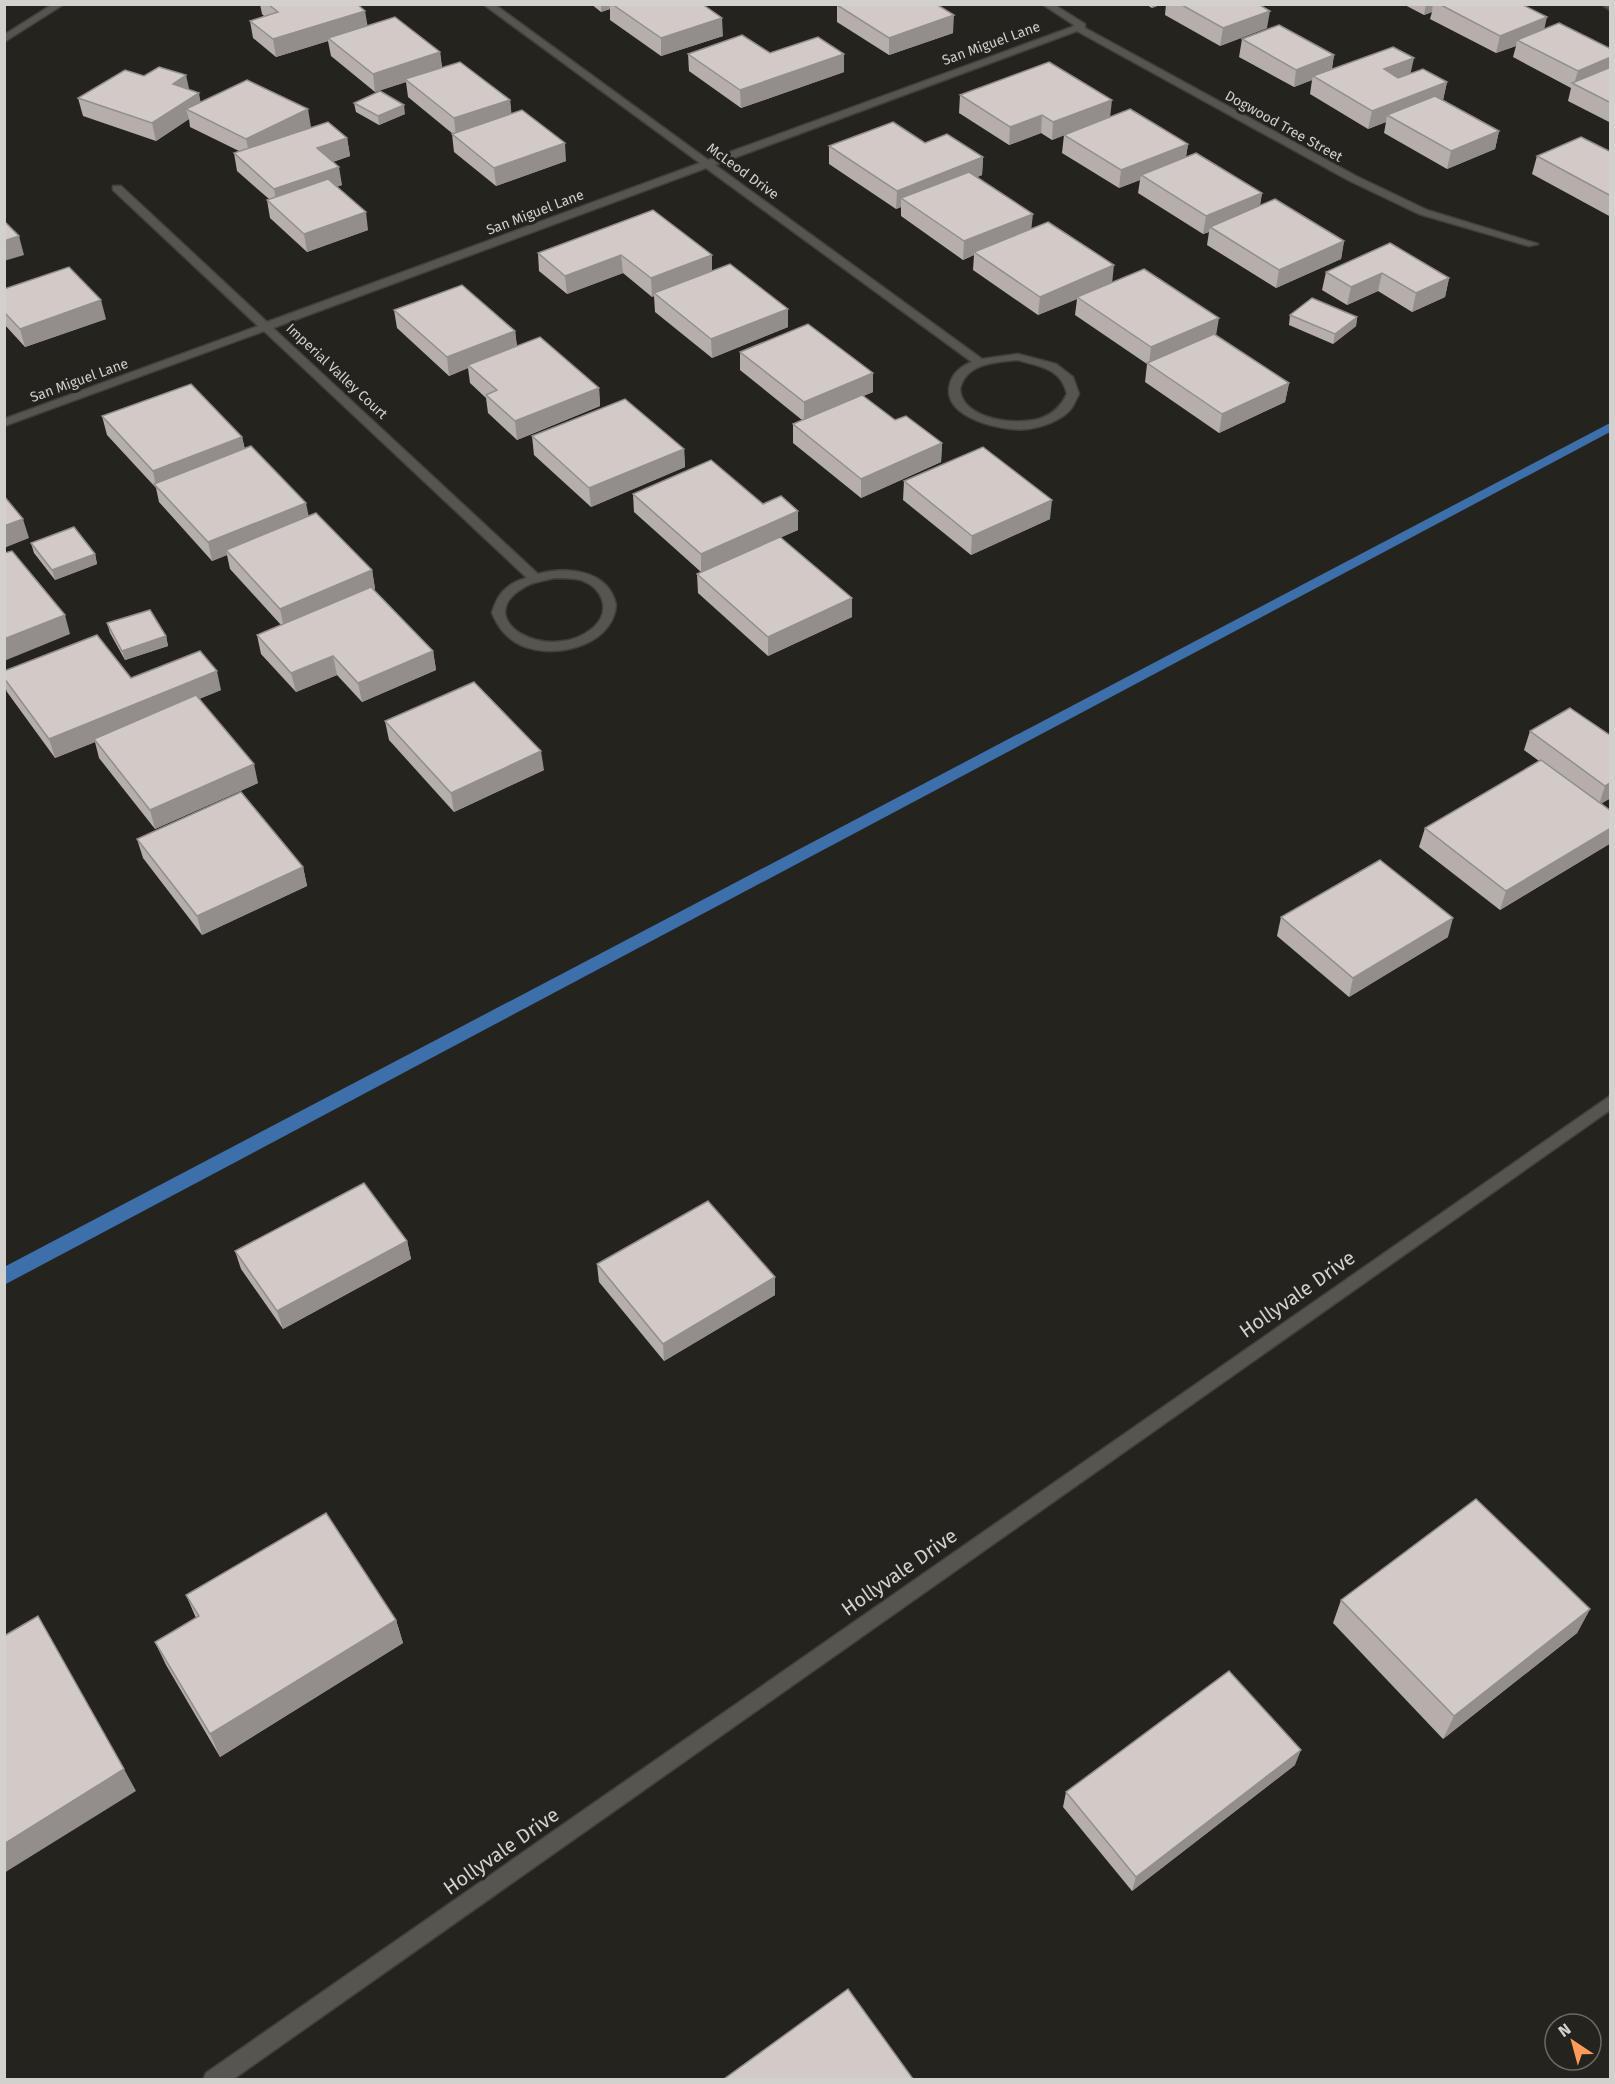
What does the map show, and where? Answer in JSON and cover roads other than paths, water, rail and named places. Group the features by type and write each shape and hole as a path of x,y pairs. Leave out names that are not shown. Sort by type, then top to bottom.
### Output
{"street":[{"path":"4,39 60,4"},
{"name":"McLeod Drive","path":"487,4 980,362"},
{"name":"Dogwood Tree Street","path":"1046,4 1082,26 1076,27"},
{"path":"1605,4 1611,7"},
{"name":"San Miguel Lane","path":"4,423 1076,27"},
{"name":"Dogwood Tree Street","path":"1076,27 1352,178 1423,212 1533,244"},
{"name":"Imperial Valley Court","path":"117,188 269,327 534,577"},
{"path":"1018,357 1054,366 1066,375 1073,386 1074,397 1063,413 1040,424 1021,426 982,420 967,411 957,401 954,390 957,379 966,369 980,362 1018,357"},
{"path":"571,574 594,582 609,595 612,607 609,618 601,629 588,638 570,644 550,646 531,644 515,638 504,629 498,617 499,605 505,593 534,577 571,574"},
{"name":"Hollyvale Drive","path":"213,2079 1611,1102"}],"waterway":[{"path":"4,1277 1610,427"}]}
